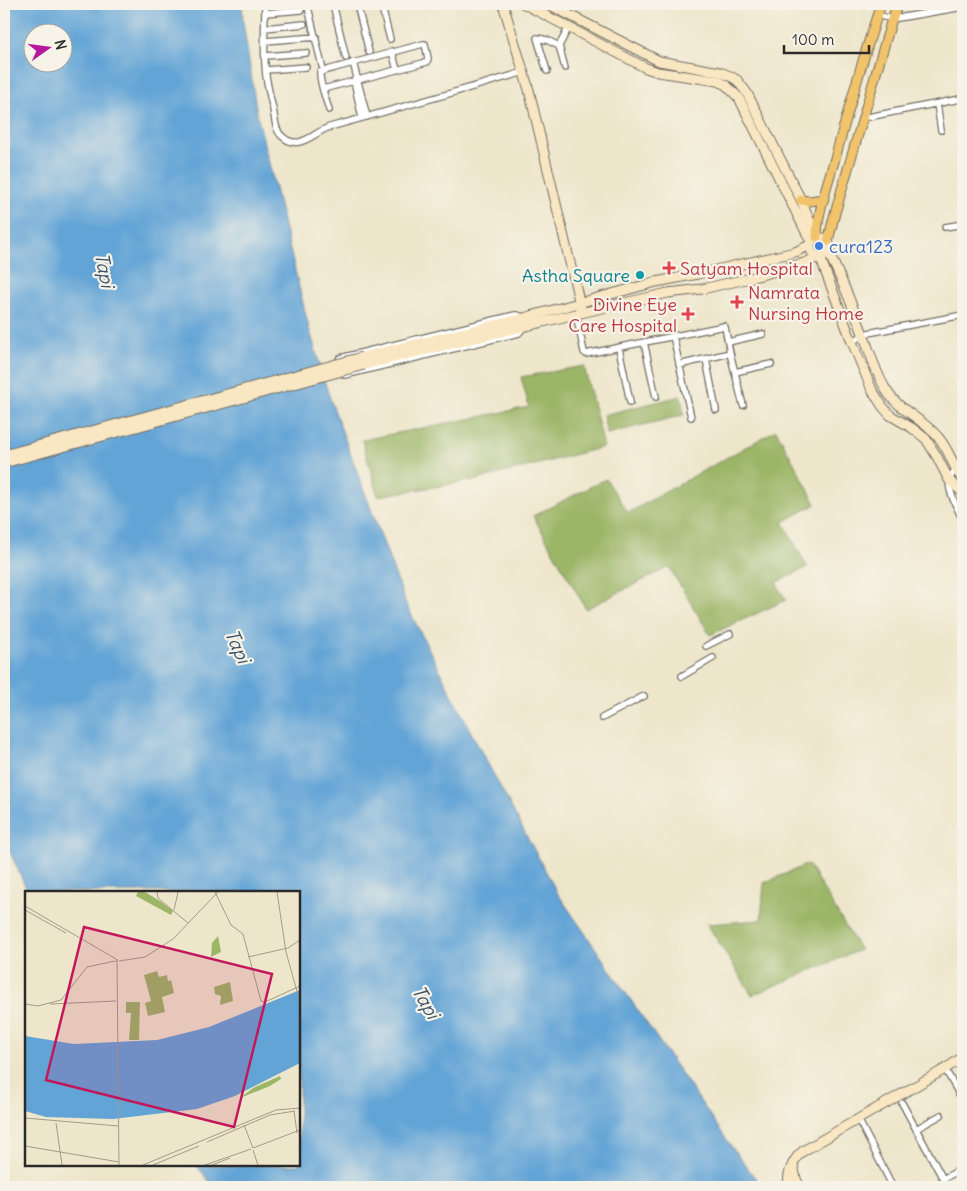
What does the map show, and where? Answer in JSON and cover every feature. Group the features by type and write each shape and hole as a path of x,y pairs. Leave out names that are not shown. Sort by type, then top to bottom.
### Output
{"main road":[{"path":"503,4 524,72 548,164 580,303 579,313"},
{"path":"524,4 653,70 713,80 726,85 739,98 780,170 801,200 812,226 814,240"},
{"path":"822,255 814,255 811,251 864,54 881,4"},
{"path":"4,455 363,361 524,322 579,313 746,279 804,263 822,255 830,247 828,241 835,213 898,4"},
{"path":"554,5 659,61 720,72 737,80 747,92 780,170 814,240"},
{"path":"801,200 824,199"},
{"path":"524,322 580,303 656,282 795,252 814,240 823,237 828,241"},
{"path":"822,255 839,276 885,389 898,404 939,437 963,480"},
{"path":"822,255 852,342 872,390 890,415 926,438 949,480 963,493"},
{"path":"4,463 363,361"},
{"path":"789,1187 788,1179 797,1155 946,1069 963,1057"},
{"path":"793,1164 800,1187"},
{"path":"4,1182 8,1187"}],"street":[{"path":"265,4 266,70 277,130 284,139 292,142 306,140 326,128 524,72"},
{"path":"309,4 308,7 322,66"},
{"path":"334,4 346,58"},
{"path":"357,4 369,52"},
{"path":"382,4 390,39"},
{"path":"877,15 892,19 963,6"},
{"path":"265,13 301,10"},
{"path":"265,28 304,24"},
{"path":"565,68 559,46 569,27"},
{"path":"265,41 316,38"},
{"path":"547,71 537,38 547,40 559,46"},
{"path":"323,89 427,62 425,44 320,72 319,75 323,89 329,110"},
{"path":"392,52 397,70"},
{"path":"265,56 306,53"},
{"path":"353,62 364,117"},
{"path":"266,70 306,67"},
{"path":"863,118 960,99 963,104"},
{"path":"937,104 941,130"},
{"path":"945,227 963,224"},
{"path":"579,313 585,354 721,326 725,327 743,405"},
{"path":"515,314 524,322 519,333 345,375 343,374 339,359 515,314"},
{"path":"852,342 863,335 963,314"},
{"path":"728,342 763,334"},
{"path":"673,336 691,417"},
{"path":"644,342 656,397"},
{"path":"619,348 630,402"},
{"path":"680,365 730,353"},
{"path":"706,359 716,410"},
{"path":"735,372 771,364"},
{"path":"956,468 949,480 951,492 963,521"},
{"path":"706,646 730,634"},
{"path":"682,676 713,658"},
{"path":"602,718 644,696"},
{"path":"946,1069 963,1101"},
{"path":"902,1103 943,1179 963,1168"},
{"path":"916,1129 942,1115"},
{"path":"858,1119 893,1187"}],"green space":[{"path":"584,366 604,447 476,480 378,496 362,440 529,407 521,377"},
{"path":"681,396 684,415 607,434 603,415"},
{"path":"776,430 816,504 783,522 807,567 776,583 786,600 710,635 669,567 586,609 533,516 606,479 628,513"},
{"path":"808,864 860,950 752,995 707,924 761,920 764,883"}],"water":[{"name":"Tapi","path":"4,4 242,4 257,114 309,328 328,393 406,604 475,740 558,894 731,1146 762,1187 214,1187 197,1166 300,1166 300,891 28,891 4,839"}],"place":[{"name":"cura123","path":"819,246"},
{"name":"Satyam Hospital","path":"669,268"},
{"name":"Astha Square","path":"640,275"},
{"name":"Namrata Nursing Home","path":"737,302"},
{"name":"Divine Eye Care Hospital","path":"688,314"}]}
